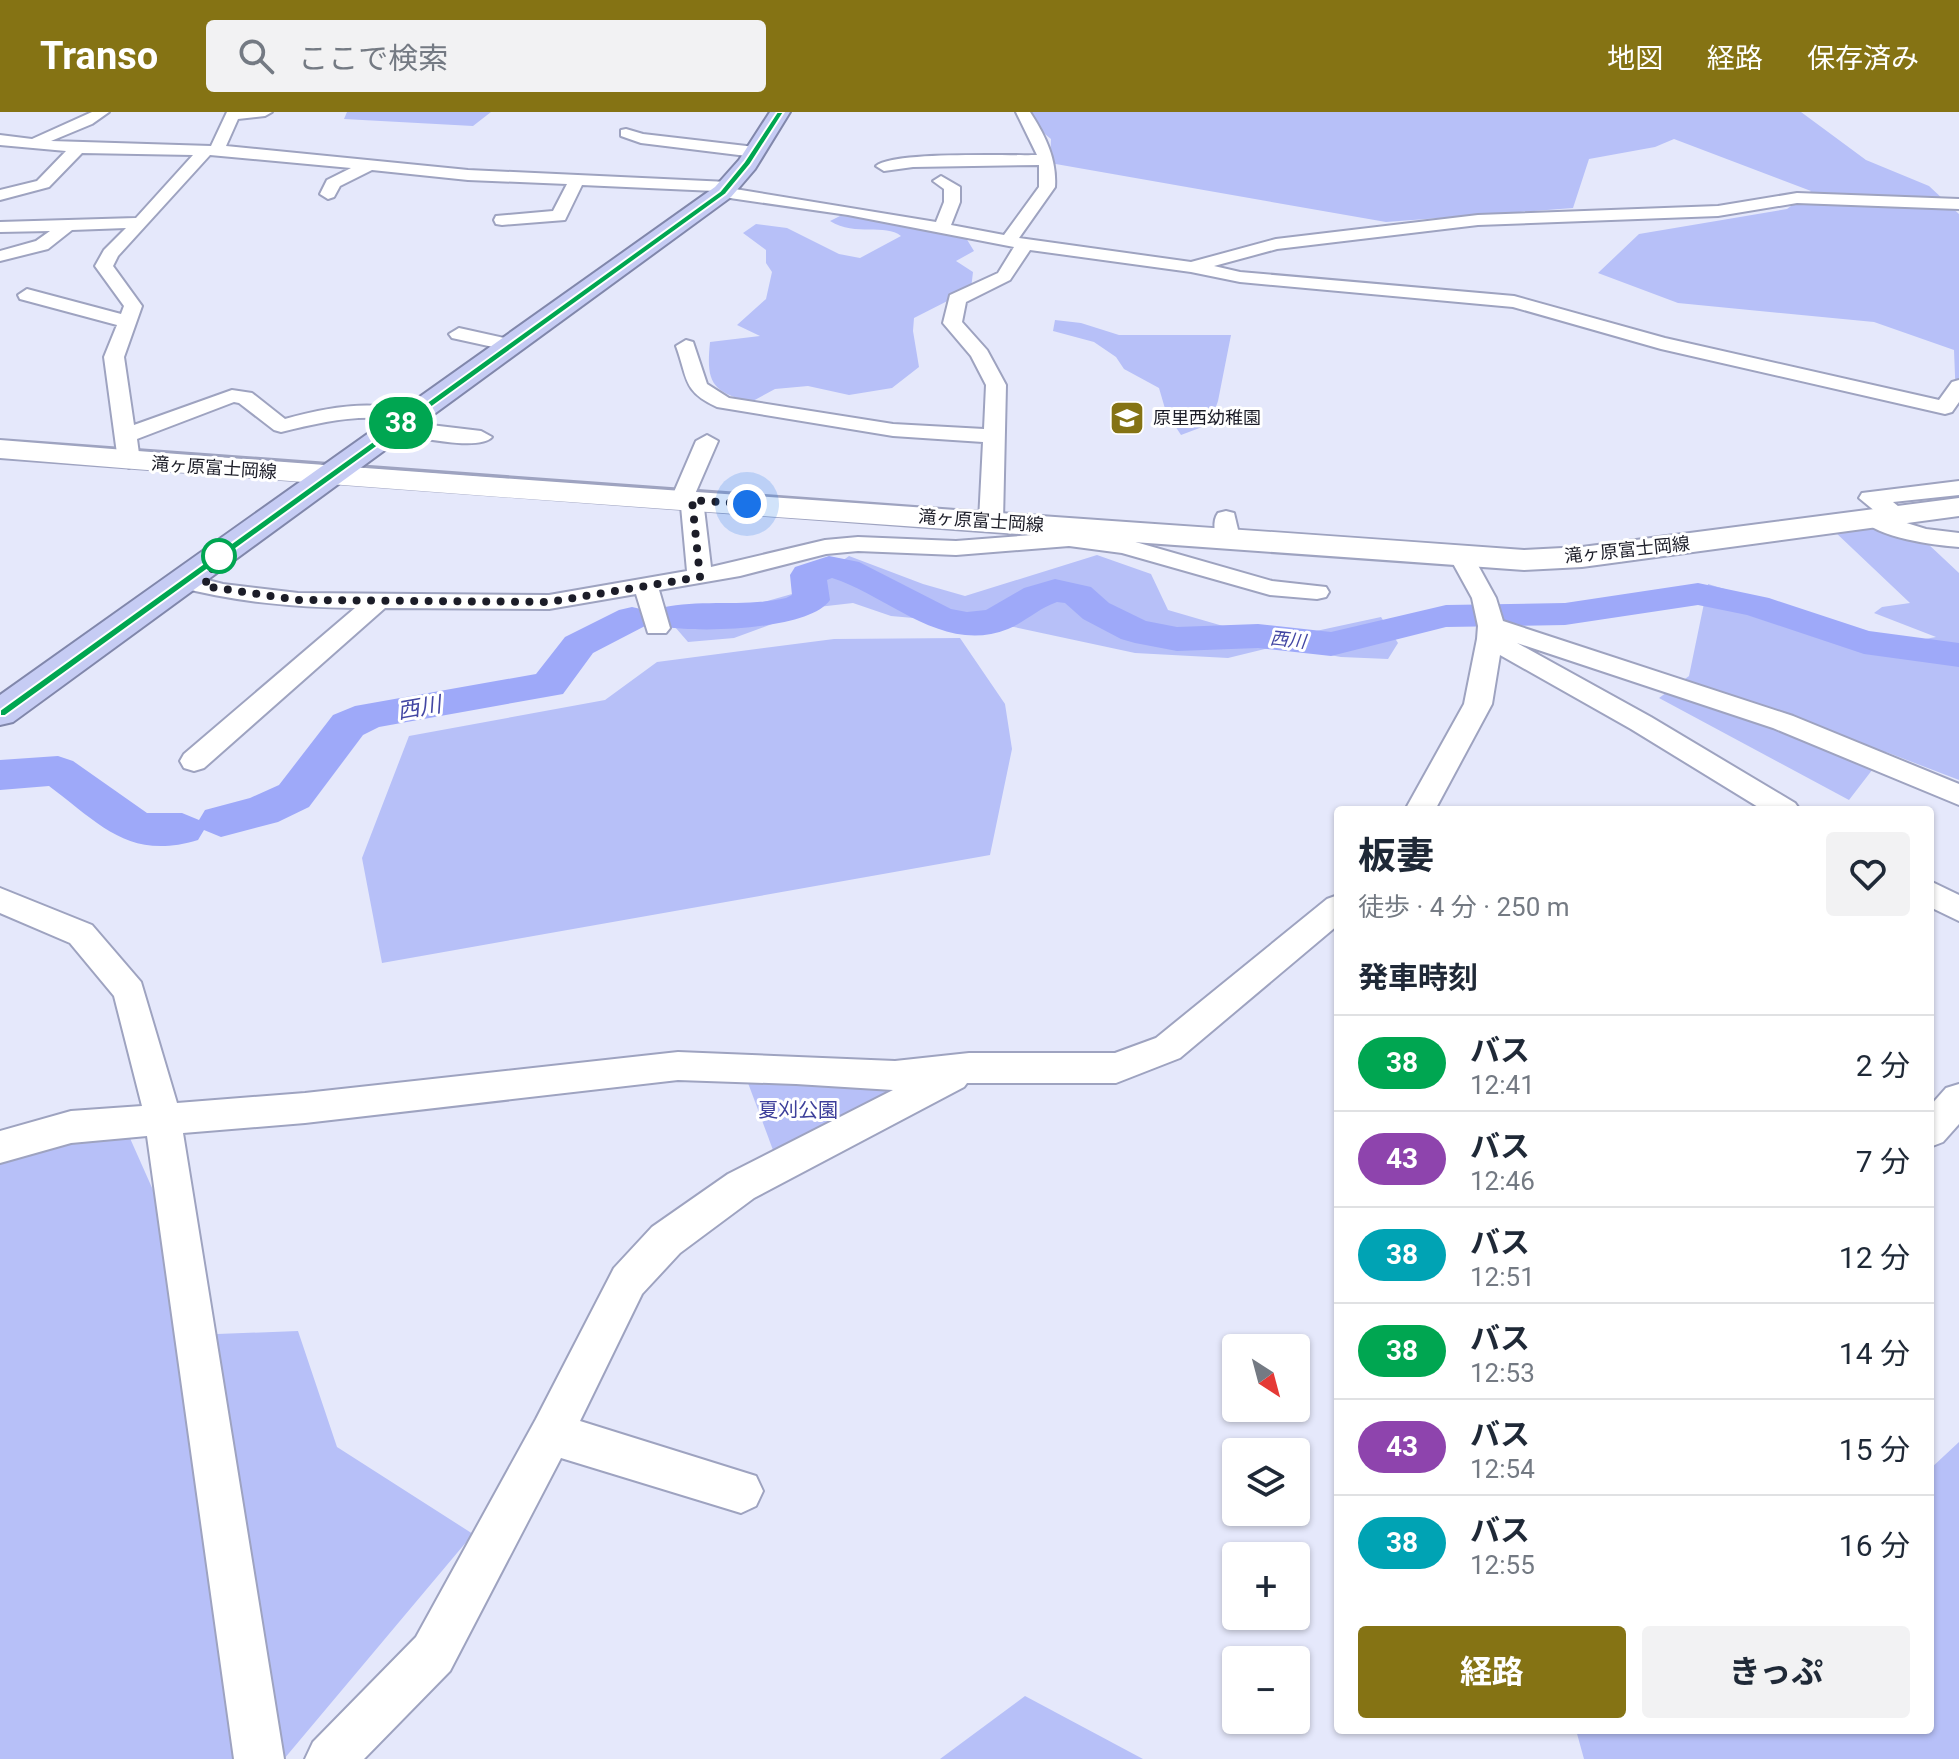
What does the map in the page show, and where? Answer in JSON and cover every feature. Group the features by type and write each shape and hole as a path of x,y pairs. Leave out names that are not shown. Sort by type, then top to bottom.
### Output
{"highway":[{"path":"0,713 726,190 780,112"}],"main road":[{"name":"滝ヶ原富士岡線","path":"0,449 128,449 328,476 991,521 1070,533 1227,528 1462,558 1524,560 1582,557 1959,507"}],"street":[{"path":"35,143 52,132 94,119 102,112"},
{"path":"265,112 232,115 212,150 110,254 104,266 133,306 114,357 128,449 232,396 245,397 281,426 354,408 380,408 440,435 481,437"},
{"path":"991,521 996,385 980,354 952,323 957,299 1005,278 1013,271 1016,242 1047,187 1049,177 1039,136 1023,112"},
{"path":"626,133 641,138 755,152"},
{"path":"0,140 78,148 212,150 468,175 726,190 1016,242 1240,277 1514,302 1661,343 1952,415 1959,386"},
{"path":"0,195 43,184 78,148"},
{"path":"884,166 913,162 1044,160"},
{"path":"328,194 333,183 369,165"},
{"path":"941,181 952,187 954,194 942,227"},
{"path":"502,220 559,216 576,182"},
{"path":"1191,267 1276,244 1448,223 1718,211 1797,198 1959,204"},
{"path":"0,227 141,223"},
{"path":"0,256 42,245 68,225"},
{"path":"27,295 128,322"},
{"path":"459,334 511,345"},
{"path":"686,346 695,385 703,394 724,403 893,430 994,436"},
{"path":"440,435 461,418"},
{"path":"700,577 687,499 707,441"},
{"path":"1959,488 1870,498 1896,529 1959,540"},
{"path":"184,581 223,591 298,600 549,602 700,577 791,554 847,545 956,548 1070,533 1270,588 1317,592"},
{"path":"1422,806 1478,704 1488,623 1462,558"},
{"path":"646,587 657,628"},
{"path":"194,761 378,601"},
{"path":"353,623 516,624"},
{"path":"1488,623 1783,722 1959,795"},
{"path":"1488,623 1641,723 1778,806"},
{"path":"1934,895 1959,909"},
{"path":"0,900 81,934 129,991 163,1119 259,1759"},
{"path":"0,1147 71,1127 305,1108 678,1066 796,1069 895,1076 969,1068 1116,1068 1168,1048 1334,910"},
{"path":"330,1759 433,1654 551,1434 628,1281 666,1240 741,1186 969,1068"},
{"path":"1934,1127 1959,1099"},
{"path":"551,1434 741,1491"}],"green space":[{"path":"347,112 491,112 473,126 344,119"},
{"path":"1029,112 1801,112 1866,160 1929,186 1959,214 1959,402 1956,401 1954,350 1874,322 1678,303 1598,273 1639,234 1787,209 1811,191 1674,139 1655,147 1589,159 1573,208 1386,222 1050,163 1051,139 1029,121"},
{"path":"840,216 879,218 966,238 974,251 956,261 973,272 971,289 914,318 919,367 892,388 849,395 808,386 775,389 751,402 719,389 709,367 710,342 760,336 737,325 766,299 772,272 766,263 766,250 743,233 756,224 787,228 839,254 860,258 901,236 887,230 850,228 830,221"},
{"path":"1055,320 1081,323 1119,335 1231,335 1218,401 1210,424 1181,435 1166,412 1159,388 1124,369 1116,357 1094,342 1053,331"},
{"path":"1876,528 1927,543 1959,573 1959,780 1886,752 1849,800 1659,698 1689,676 1708,584 1903,643 1936,637 1874,613 1882,607 1910,603 1834,531"},
{"path":"1097,555 1151,574 1168,610 1254,635 1316,631 1381,617 1398,643 1388,659 1341,657 1277,646 1228,658 1135,653 1014,627 891,616 853,603 818,607 734,638 688,642 675,627 799,592 849,556 965,596"},
{"path":"960,638 1005,704 1012,749 990,855 382,963 362,858 409,736 605,700 657,662 834,639"},
{"name":"夏刈公園","path":"745,1075 933,1081 776,1158"},
{"path":"125,1127 217,1334 298,1331 337,1447 473,1534 284,1759 0,1759 0,1160"},
{"path":"1959,1442 1959,1759 1584,1759 1577,1734 1934,1734 1934,1465"},
{"path":"1025,1696 1143,1759 940,1759"}],"waterway":[{"name":"西川","path":"669,617 764,613 799,606 811,600 808,575 829,567 846,570 938,617 967,624 995,621 1037,596 1055,590 1078,595 1096,611 1135,631 1177,639 1258,636 1331,644 1446,616 1565,614 1698,594 1756,606 1864,642 1959,655"},
{"name":"西川","path":"221,821 262,811 294,796 348,725 369,715 549,685 579,645 632,618"},
{"name":"西川","path":"0,775 58,771 138,829 182,829"}],"bus line":[{"name":"38","path":"0,713 723,192 747,164 780,112"}],"place":[{"name":"原里西幼稚園","path":"1127,418"}],"route":[{"path":"219,556 204,586 223,591 298,600 549,602 700,577 692,500 747,504"}]}
